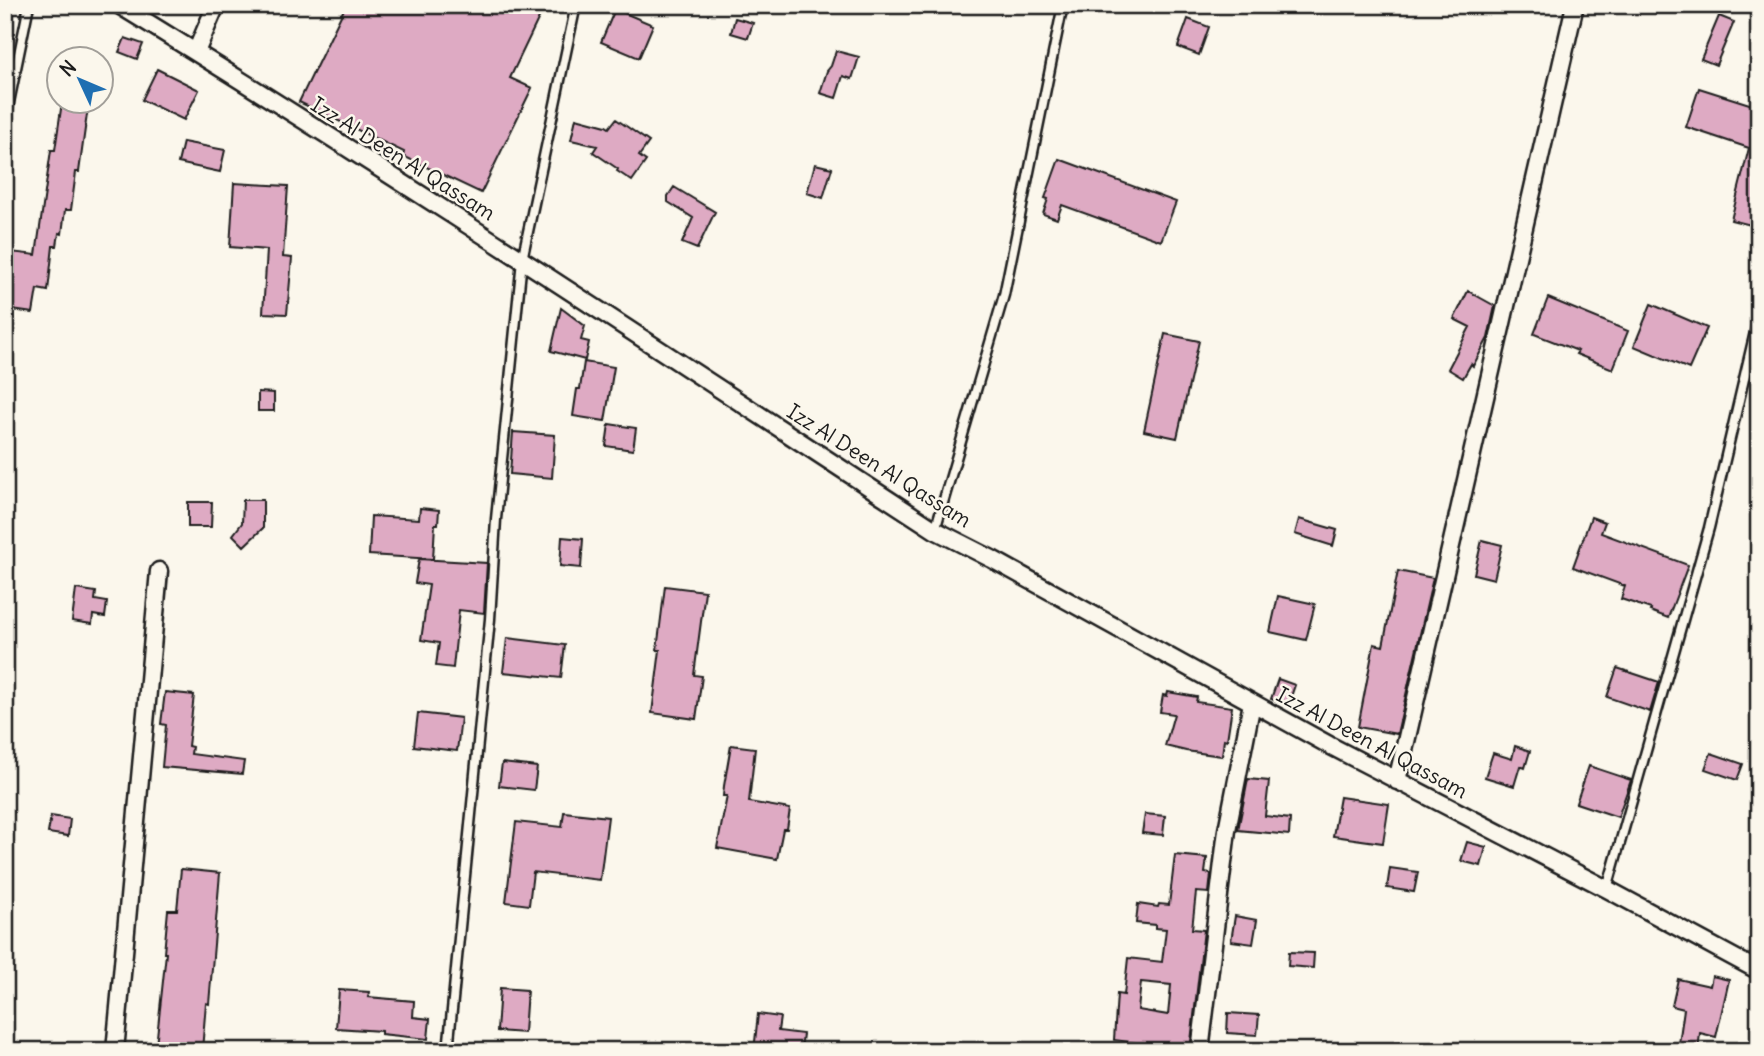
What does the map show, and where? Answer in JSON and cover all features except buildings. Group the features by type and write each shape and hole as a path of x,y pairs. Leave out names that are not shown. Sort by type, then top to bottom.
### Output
{"street":[{"name":"Izz Al Deen Al Qassam","path":"119,5 522,260 934,530 1396,781 1607,889 1759,971"},
{"path":"196,52 216,5"},
{"path":"1396,781 1576,5"},
{"path":"115,1051 159,571"},
{"path":"1200,1051 1227,830 1251,703"}],"lane":[{"path":"5,122 29,5"},
{"path":"448,1051 488,646 496,519 522,260 576,5"},
{"path":"934,530 1004,295 1063,5"},
{"path":"1607,889 1709,528 1759,315"}]}
